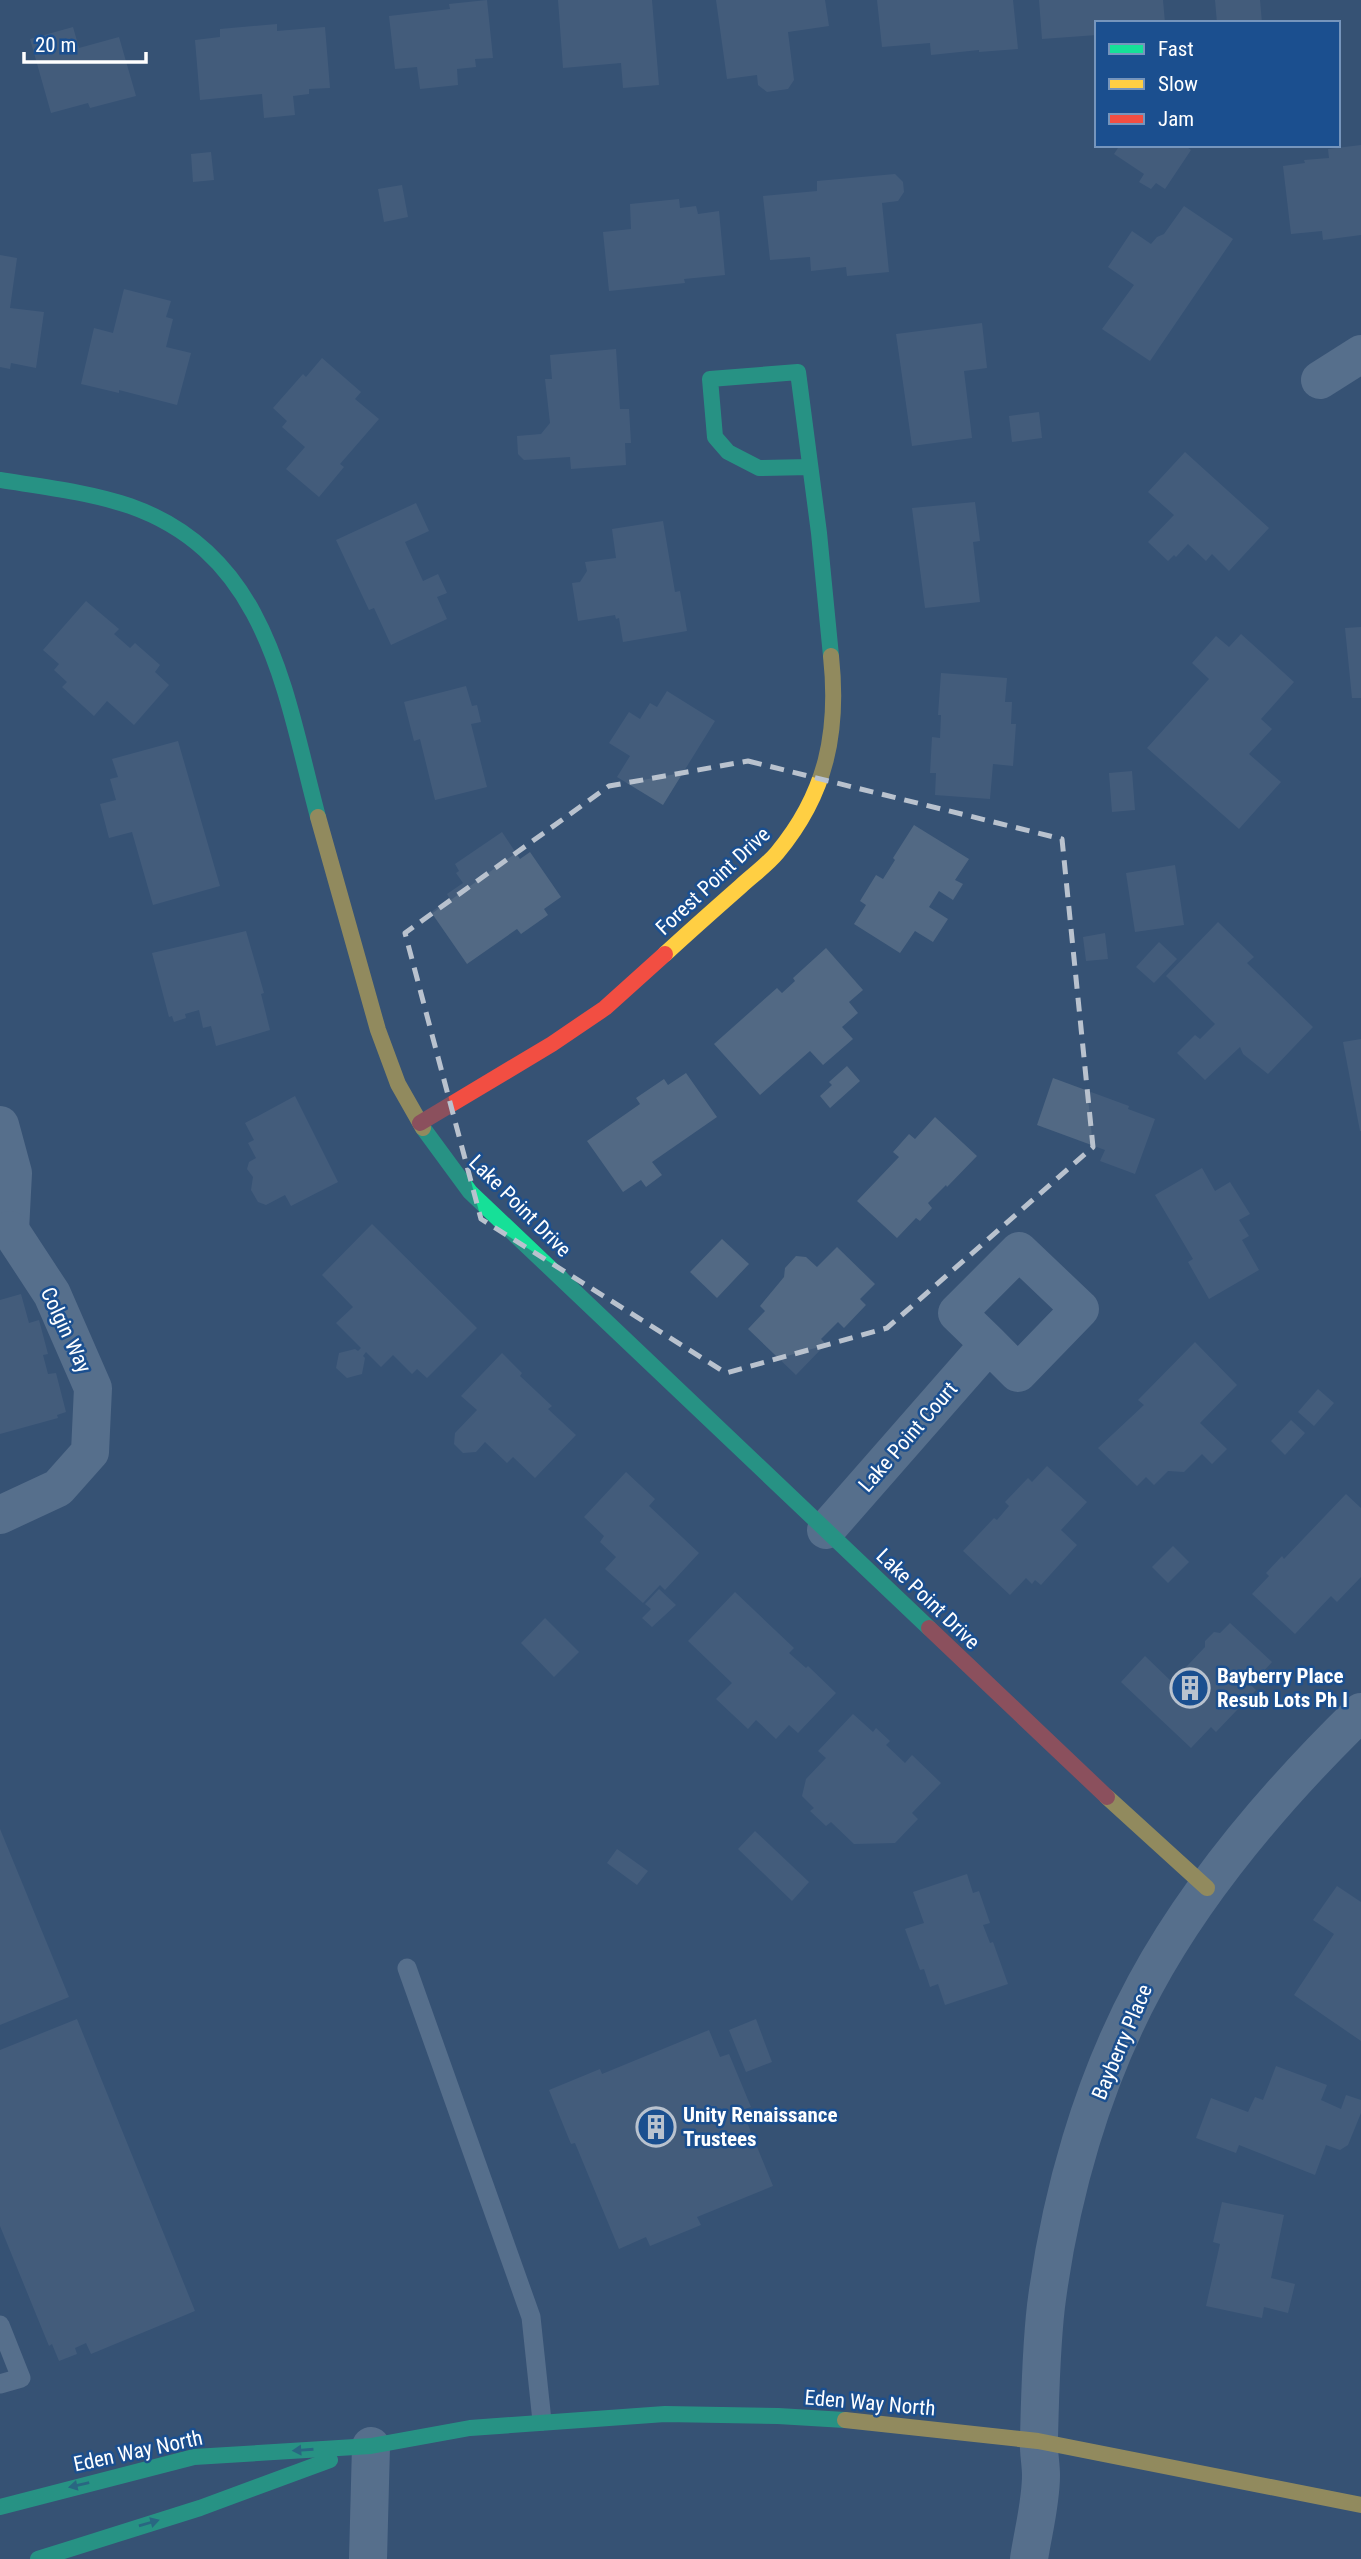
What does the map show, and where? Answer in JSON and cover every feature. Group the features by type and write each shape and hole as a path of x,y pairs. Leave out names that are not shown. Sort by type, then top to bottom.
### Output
{"street":[{"path":"1320,380 1361,354"},
{"name":"Forest Point Drive","path":"420,1123 552,1044 605,1008 775,856 792,834 822,774 832,734 835,693 826,586 798,372 710,379 715,437 728,452 759,468 810,467"},
{"name":"Lake Point Drive","path":"0,480 106,498 130,506 172,527 212,557 250,604 275,659 359,964 392,1070 420,1123 470,1192 1064,1757 1207,1888"},
{"path":"0,1125 13,1173 5,1232"},
{"name":"Colgin Way","path":"0,1515 58,1488 90,1452 93,1388 52,1294 5,1232"},
{"name":"Lake Point Court","path":"826,1530 989,1344"},
{"name":"Bayberry Place","path":"1029,2559 1041,2477 1038,2441 1046,2308 1076,2154 1115,2049 1145,1985 1193,1906 1245,1837 1361,1712"},
{"name":"Eden Way North","path":"0,2507 67,2487 194,2457 371,2445 470,2428 541,2421 665,2414 778,2416 870,2422 1038,2441 1361,2505"},
{"path":"368,2559 371,2445"},
{"name":"Eden Way North","path":"38,2559 200,2508 371,2445"}],"lane":[{"path":"407,1968 531,2317 541,2421"},
{"path":"0,2325 21,2378 0,2384"}],"highlighted area":[{"path":"748,761 1062,839 1093,1147 887,1328 726,1373 481,1219 405,933 609,786"}],"building":[{"path":"487,0 493,58 475,59 476,67 457,69 458,85 420,89 417,67 395,69 389,16 450,9 449,4"},
{"path":"558,0 652,0 659,85 623,88 621,63 563,68"},
{"path":"716,0 825,0 829,26 788,32 794,80 788,89 767,92 758,85 757,75 727,79"},
{"path":"877,0 1013,0 1018,49 931,55 930,43 882,47"},
{"path":"1039,0 1163,0 1165,21 1095,21 1095,35 1042,39"},
{"path":"1215,0 1260,0 1262,21 1217,21"},
{"path":"277,24 277,31 325,27 330,88 309,89 309,94 293,96 295,115 264,118 262,94 200,100 195,40 220,37 220,29"},
{"path":"73,27 79,48 119,37 136,96 90,108 88,103 51,113 30,39"},
{"path":"1361,145 1361,235 1323,240 1322,231 1291,234 1283,166 1305,163 1304,160 1329,158 1328,149"},
{"path":"1119,147 1187,147 1191,150 1165,189 1156,183 1151,189 1139,182 1144,174 1114,154"},
{"path":"211,152 214,180 193,182 191,154"},
{"path":"895,174 903,182 904,192 898,201 882,203 889,272 847,276 846,267 811,271 810,257 770,260 763,196 817,191 817,181"},
{"path":"402,185 408,217 384,222 378,189"},
{"path":"679,199 680,208 696,206 698,214 719,211 725,275 684,279 685,283 609,291 603,232 631,229 630,204"},
{"path":"1184,206 1233,239 1150,361 1102,329 1134,285 1108,267 1132,231 1151,244 1164,234"},
{"path":"0,255 17,258 10,308 44,312 36,368 11,363 10,369 0,367"},
{"path":"124,289 171,301 166,317 173,319 166,347 191,353 177,405 119,390 119,393 81,384 94,328 113,333"},
{"path":"982,323 987,368 964,371 972,438 912,446 896,334"},
{"path":"616,349 620,409 629,409 631,443 625,443 626,465 571,469 570,457 524,460 518,454 517,436 541,434 550,423 545,379 552,379 550,355"},
{"path":"322,358 361,392 355,399 379,419 340,464 344,467 319,497 286,469 305,447 282,427 287,421 273,408 303,374 306,377"},
{"path":"1039,412 1042,438 1012,442 1009,416"},
{"path":"1185,452 1269,528 1229,571 1212,554 1206,561 1188,544 1176,557 1174,555 1168,561 1148,542 1174,515 1148,492"},
{"path":"975,502 980,541 973,542 980,602 925,608 912,508"},
{"path":"416,503 429,531 405,542 423,581 438,574 447,593 437,597 447,619 391,645 374,608 369,610 336,540"},
{"path":"663,521 675,592 680,591 687,631 623,642 619,618 616,619 615,615 578,621 572,583 580,582 587,571 585,562 616,558 612,529"},
{"path":"86,601 119,629 114,634 130,648 135,643 160,665 155,672 169,685 134,725 107,701 94,716 62,687 67,682 54,670 59,664 43,650"},
{"path":"1361,627 1361,698 1352,698 1345,628"},
{"path":"1241,634 1294,682 1261,719 1272,729 1249,754 1281,782 1239,829 1147,748 1209,679 1192,663 1216,636 1229,647"},
{"path":"941,673 1007,678 1005,702 1012,702 1011,724 1016,724 1013,766 993,764 990,799 935,795 936,773 930,773 932,737 940,738 941,715 938,715"},
{"path":"466,686 472,706 477,705 481,722 471,724 487,787 435,800 420,739 414,741 404,702"},
{"path":"667,691 715,721 663,805 617,777 630,756 609,743 629,712 640,719 650,703 657,707"},
{"path":"178,741 220,886 153,905 132,832 109,838 100,804 116,800 110,779 118,777 112,759"},
{"path":"1132,771 1135,810 1112,812 1109,773"},
{"path":"914,825 969,859 955,880 963,884 953,900 939,891 929,907 948,919 933,942 915,931 900,953 854,924 866,905 860,901 876,875 883,879"},
{"path":"502,832 520,859 530,852 561,897 544,909 548,915 521,934 517,929 467,964 431,912 450,899 447,894 463,883 456,873 459,871 455,864"},
{"path":"1175,865 1184,925 1135,932 1126,873"},
{"path":"1218,922 1254,957 1247,963 1313,1027 1268,1074 1243,1054 1240,1047 1205,1080 1177,1053 1195,1035 1200,1039 1215,1024 1166,976"},
{"path":"246,931 264,993 261,994 270,1030 216,1046 211,1026 203,1028 199,1010 185,1014 186,1018 174,1022 172,1016 169,1017 152,953"},
{"path":"1105,933 1108,959 1086,961 1083,937"},
{"path":"1159,942 1177,959 1154,983 1136,967"},
{"path":"826,948 863,990 849,1002 858,1013 842,1027 853,1039 823,1065 810,1051 760,1095 714,1044 777,988 782,993 795,981 793,978"},
{"path":"1361,1039 1361,1131 1360,1131 1343,1042"},
{"path":"847,1066 860,1081 830,1108 820,1096 832,1085 829,1082"},
{"path":"686,1073 717,1117 652,1162 662,1175 646,1187 641,1180 623,1192 587,1141 640,1104 636,1098 664,1079 668,1085"},
{"path":"1053,1078 1129,1106 1128,1109 1155,1119 1135,1174 1100,1161 1105,1150 1037,1125"},
{"path":"295,1096 338,1182 291,1206 285,1195 266,1205 258,1202 251,1190 253,1177 247,1169 249,1162 256,1158 248,1143 254,1140 245,1123"},
{"path":"935,1117 977,1156 928,1203 932,1208 920,1221 916,1218 897,1238 857,1201 899,1157 893,1152 909,1134 915,1139"},
{"path":"1202,1168 1215,1191 1230,1182 1250,1214 1239,1220 1249,1236 1242,1240 1259,1270 1209,1299 1188,1262 1193,1259 1155,1195"},
{"path":"372,1224 477,1328 427,1378 417,1369 412,1374 393,1355 381,1367 366,1352 363,1356 365,1358 362,1374 347,1378 336,1368 339,1353 355,1349 358,1351 361,1348 336,1323 353,1307 322,1275"},
{"path":"722,1239 749,1264 717,1298 690,1272"},
{"path":"837,1247 875,1284 860,1299 866,1305 844,1328 838,1322 821,1339 826,1344 796,1375 748,1329 765,1311 760,1306 784,1277 785,1268 796,1256 806,1257 817,1267"},
{"path":"21,1294 29,1323 39,1320 48,1354 43,1355 48,1374 56,1373 66,1412 57,1415 58,1418 0,1434 0,1300"},
{"path":"1195,1342 1237,1385 1200,1423 1227,1449 1212,1464 1202,1454 1184,1472 1168,1471 1154,1485 1146,1477 1137,1486 1098,1448 1144,1405 1138,1400"},
{"path":"502,1353 522,1373 520,1376 552,1406 548,1409 576,1435 535,1478 513,1457 507,1463 485,1442 476,1452 463,1453 454,1444 455,1433 477,1410 461,1396"},
{"path":"1318,1389 1334,1403 1314,1426 1298,1412"},
{"path":"1291,1420 1305,1433 1285,1455 1271,1441"},
{"path":"1047,1466 1087,1502 1061,1530 1077,1545 1041,1585 1035,1580 1032,1584 1026,1578 1010,1595 963,1551 994,1518 997,1520 1009,1506 1005,1502 1028,1478 1032,1482"},
{"path":"626,1472 655,1499 649,1506 699,1553 665,1590 660,1585 643,1603 605,1569 616,1557 600,1542 604,1536 584,1517"},
{"path":"1346,1494 1361,1508 1361,1577 1337,1602 1331,1596 1295,1634 1252,1594 1269,1576 1266,1573 1282,1556 1284,1559"},
{"path":"1173,1546 1189,1562 1168,1583 1152,1567"},
{"path":"659,1589 676,1605 652,1627 642,1618 651,1609 645,1604"},
{"path":"735,1592 794,1648 789,1653 806,1668 808,1666 836,1693 798,1733 789,1725 776,1739 756,1720 748,1729 716,1699 732,1683 688,1641"},
{"path":"545,1618 579,1652 554,1677 521,1643"},
{"name":"Bayberry Place Resub Lots Ph I","path":"1230,1623 1272,1662 1251,1685 1256,1690 1216,1732 1211,1727 1191,1748 1121,1682 1145,1656 1172,1682 1205,1647 1205,1641 1214,1632 1220,1633"},
{"path":"853,1714 873,1732 876,1728 890,1741 886,1745 905,1763 912,1755 941,1783 912,1813 918,1819 895,1843 854,1844 831,1822 826,1826 810,1811 814,1808 802,1796 806,1779 826,1758 818,1751"},
{"path":"0,1829 69,1997 0,2025"},
{"path":"755,1831 809,1882 792,1901 738,1849"},
{"path":"617,1849 648,1871 637,1885 607,1863"},
{"path":"967,1874 973,1893 979,1891 990,1923 983,1925 990,1943 993,1942 1008,1984 945,2005 938,1984 930,1987 924,1969 920,1970 905,1929 924,1923 913,1892"},
{"path":"1337,1886 1361,1902 1361,2041 1294,1995 1334,1934 1313,1920"},
{"path":"77,2019 195,2311 91,2354 86,2343 75,2348 77,2354 59,2361 52,2344 49,2346 0,2226 0,2050"},
{"path":"756,2019 772,2062 746,2072 729,2030"},
{"name":"Unity Renaissance Trustees","path":"709,2030 720,2057 729,2054 751,2107 742,2110 773,2186 697,2217 701,2225 650,2246 646,2237 619,2249 575,2143 571,2144 549,2090 600,2069 602,2074"},
{"path":"1276,2066 1327,2085 1321,2100 1341,2109 1346,2095 1361,2100 1361,2113 1348,2145 1340,2150 1326,2145 1315,2175 1239,2145 1236,2153 1196,2138 1211,2098 1248,2112 1255,2097 1263,2100"},
{"path":"1222,2202 1284,2215 1271,2278 1295,2284 1288,2313 1264,2307 1262,2318 1206,2306 1220,2244 1213,2242"}],"traffic: fast":[{"path":"810,467 759,468 728,452 715,437 710,379 798,372 819,533 831,656"},
{"path":"0,480 82,493 130,506 177,528 213,558 242,594 264,634 281,677 318,817"},
{"path":"423,1128 470,1192 929,1628"},
{"path":"0,2507 194,2457 371,2446 470,2428 665,2414 845,2420"},
{"path":"38,2559 200,2508 330,2460"}],"traffic: slow":[{"path":"665,954 773,857 808,807 826,760 831,735 831,656"},
{"path":"318,817 378,1030 398,1084 423,1128"},
{"path":"1107,1797 1207,1888"},
{"path":"845,2420 1038,2441 1361,2505"}],"traffic: jam":[{"path":"420,1123 552,1044 605,1008 665,954"},
{"path":"929,1628 1107,1797"}],"place":[{"name":"Bayberry Place Resub Lots Ph I","path":"1190,1688"},
{"name":"Unity Renaissance Trustees","path":"656,2127"}]}
